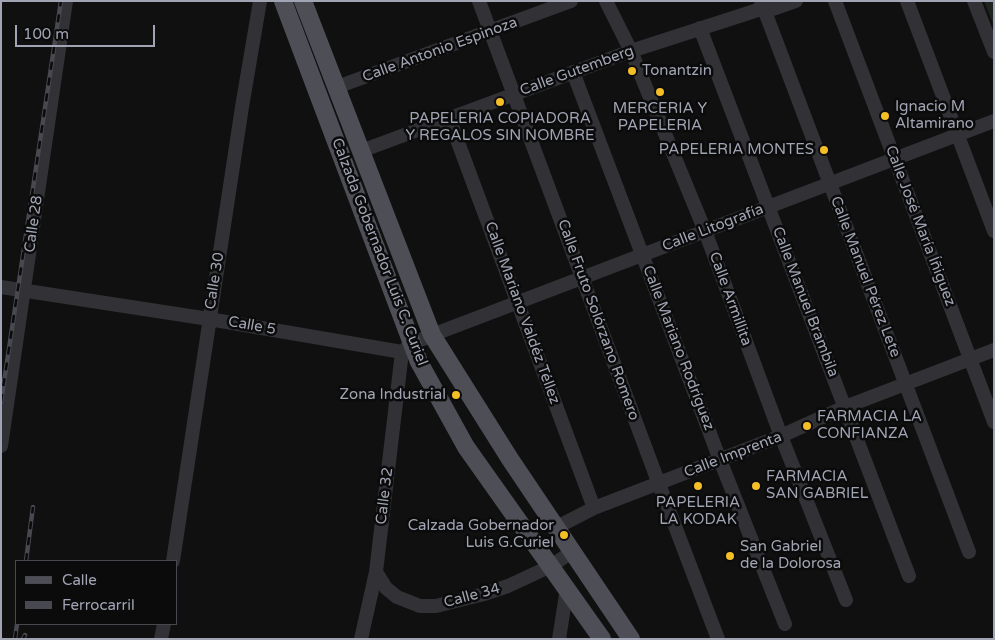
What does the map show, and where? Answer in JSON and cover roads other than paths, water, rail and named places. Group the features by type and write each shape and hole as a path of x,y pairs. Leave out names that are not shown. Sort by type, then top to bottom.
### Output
{"main road":[{"name":"Calzada Gobernador Luis C. Curiel","path":"283,1 407,348 419,362 466,447 602,639"},
{"name":"Calzada Gobernador Luis C. Curiel","path":"303,1 432,335 510,459 631,639"}],"street":[{"name":"Calle 28","path":"1,446 66,1"},
{"name":"Calle 30","path":"173,560 209,319 260,1"},
{"name":"Calle Fruto Solórzano Romero","path":"478,1 718,639"},
{"name":"Calle Antonio Espinoza","path":"337,87 571,1"},
{"name":"Calle Armillita","path":"606,1 630,51 705,231 781,436 846,600"},
{"name":"Calle Gutemberg","path":"361,151 630,51 763,5 773,9 796,1"},
{"name":"Calle José María Íñiguez","path":"835,1 994,422"},
{"path":"907,1 994,231"},
{"path":"974,1 994,52"},
{"name":"Calle Manuel Pérez Lete","path":"763,5 969,552"},
{"name":"Calle Manuel Brambila","path":"700,28 909,576"},
{"name":"Calle Mariano Rodríguez","path":"573,72 720,460 785,624"},
{"name":"Calle Mariano Valdéz Téllez","path":"449,118 594,508"},
{"name":"Calle Litografía","path":"407,348 432,335 994,121"},
{"name":"Calle 5","path":"1,287 407,348"},
{"name":"Calle 32","path":"361,639 376,572 407,348"},
{"name":"Calle Imprenta","path":"557,527 594,508 781,436 845,407 994,350"},
{"name":"Calle 34","path":"376,572 386,588 397,597 420,606 436,606 508,586 551,566 573,551"},
{"path":"559,639 567,588"},
{"path":"162,639 164,625"}],"railway":[{"path":"1,402 61,1"},
{"path":"26,560 33,507"},
{"path":"15,639 17,625"},
{"path":"23,639 25,635"}],"place":[{"name":"Tonantzin","path":"632,71"},
{"name":"MERCERIA Y PAPELERIA","path":"660,92"},
{"name":"PAPELERIA COPIADORA Y REGALOS SIN NOMBRE","path":"500,102"},
{"name":"Ignacio M Altamirano","path":"885,116"},
{"name":"PAPELERIA MONTES","path":"824,150"},
{"name":"Zona Industrial","path":"456,395"},
{"name":"FARMACIA LA CONFIANZA","path":"807,426"},
{"name":"PAPELERIA LA KODAK","path":"698,486"},
{"name":"FARMACIA SAN GABRIEL","path":"756,486"},
{"name":"Calzada Gobernador Luis G.Curiel","path":"564,535"},
{"name":"San Gabriel de la Dolorosa","path":"730,556"}]}
